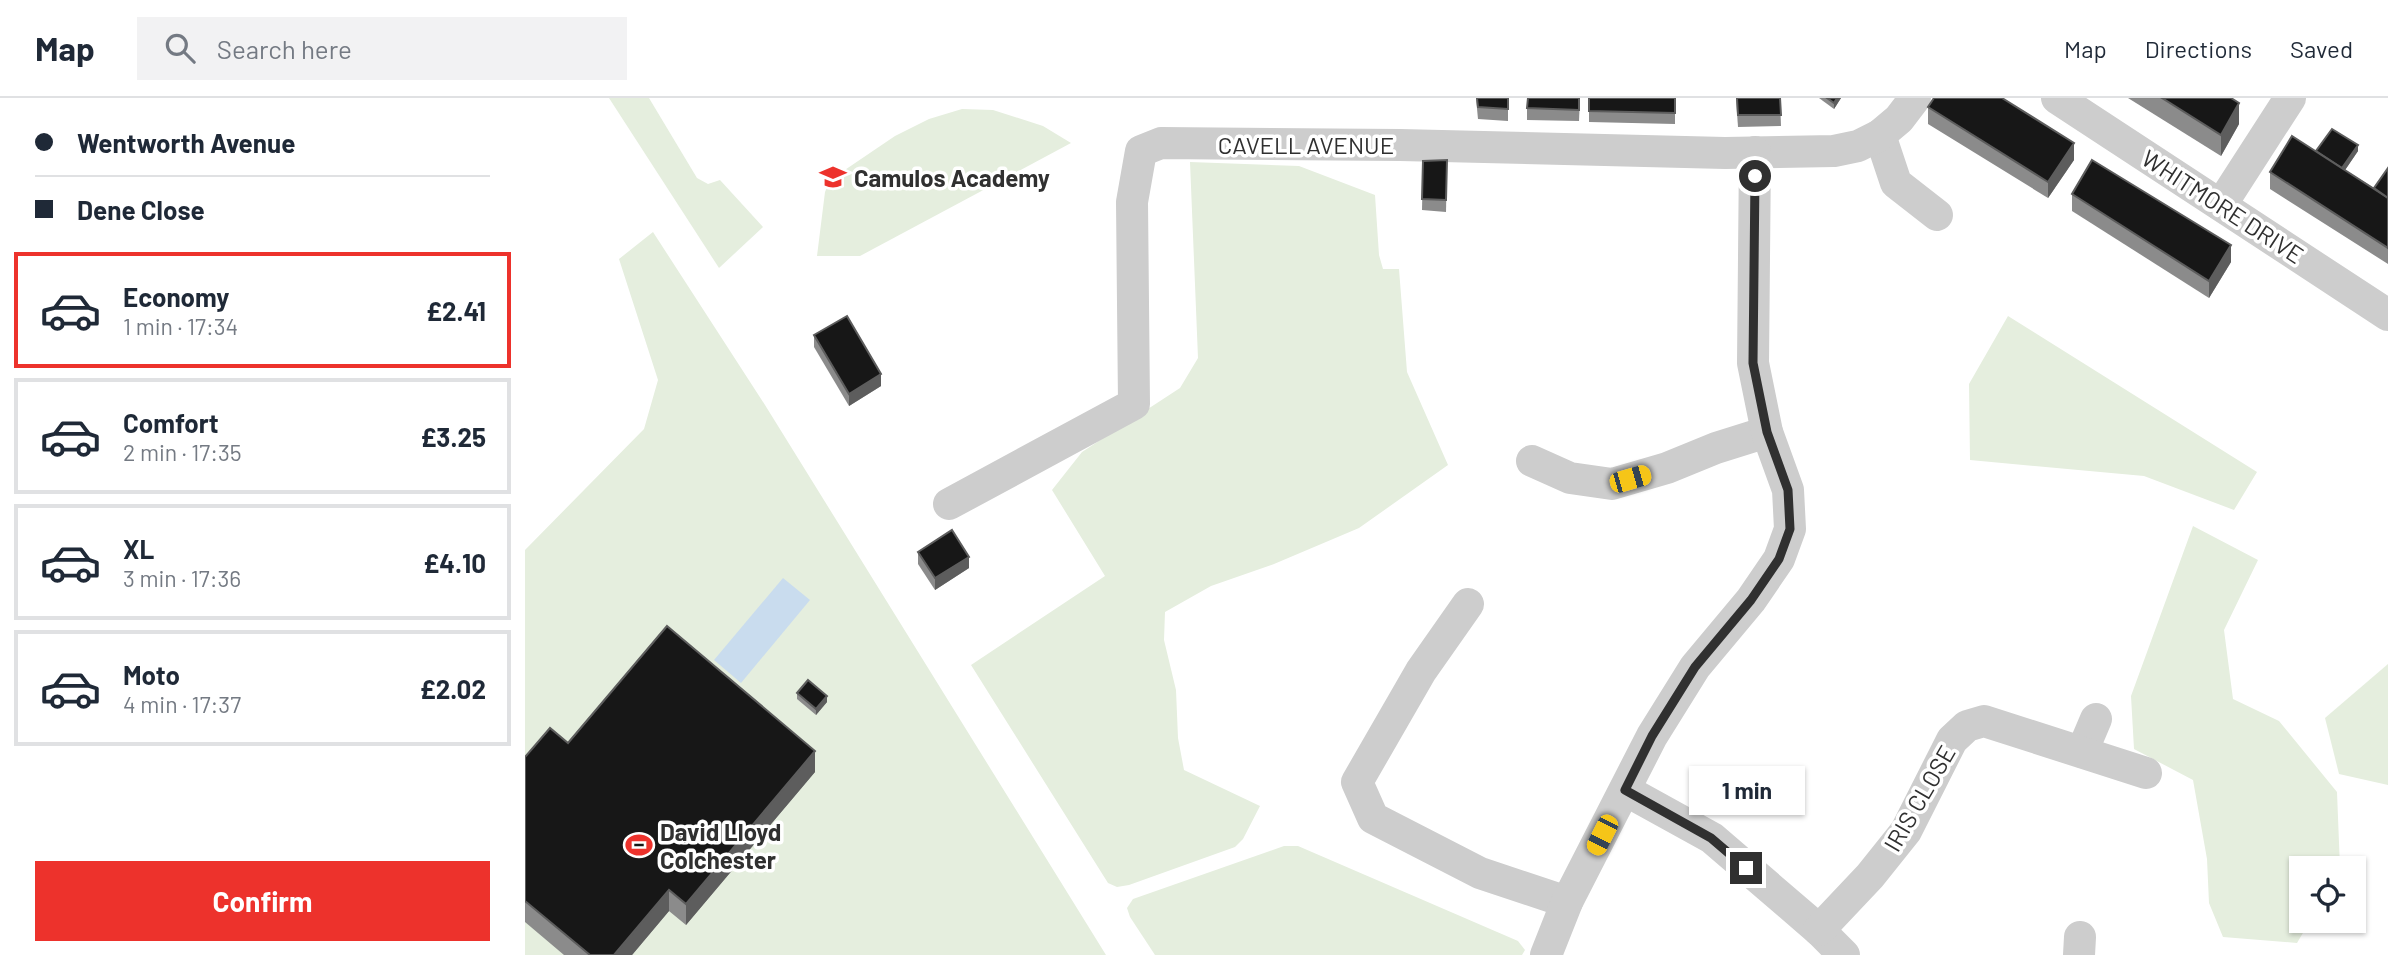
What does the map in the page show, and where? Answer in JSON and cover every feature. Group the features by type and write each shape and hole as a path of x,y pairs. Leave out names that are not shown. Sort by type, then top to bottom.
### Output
{"street":[{"name":"CAVELL AVENUE","path":"950,504 1134,404 1132,201 1141,151 1161,143 1400,145 1725,153 1834,151 1858,146 1879,135 1899,119 1915,98"},
{"name":"WHITMORE DRIVE","path":"2057,98 2388,315"},
{"path":"2221,205 2290,98"},
{"path":"1879,135 1896,183 1937,215"},
{"path":"1546,955 1567,902 1652,736 1695,667 1751,600 1779,559 1790,529 1788,490 1767,432 1753,363 1755,152"},
{"path":"1532,461 1570,478 1612,484 1667,468 1716,448 1767,432"},
{"path":"1468,604 1421,671 1357,782 1373,818 1480,873 1567,902"},
{"path":"2082,752 2096,719"},
{"name":"IRIS CLOSE","path":"1819,930 1870,876 1906,831 1952,740 1967,726 1984,721 2145,774"},
{"path":"1625,790 1711,838 1819,930 1844,955"}],"green space":[{"path":"609,98 649,98 697,178 708,184 720,180 763,227 719,268"},
{"path":"962,109 993,110 1043,126 1071,143 860,256 817,256 825,192 830,180 895,136 929,119"},
{"path":"1190,162 1299,166 1375,195 1379,255 1383,269 1399,269 1407,372 1448,465 1359,528 1274,564 1211,586 1165,612 1164,640 1176,690 1178,738 1184,770 1260,806 1243,839 1235,847 1117,887 1108,883 971,665 1105,576 1052,490 1082,452 1180,388 1198,358"},
{"path":"653,232 765,405 1106,955 525,955 525,550 644,429 658,380 619,259"},
{"path":"2008,316 2257,472 2234,510 2144,476 1970,460 1969,384"},
{"path":"2193,526 2258,560 2224,630 2233,699 2279,721 2337,792 2340,856 2289,856 2289,933 2303,933 2297,943 2223,937 2209,903 2207,859 2193,780 2134,749 2131,696"},
{"path":"2388,664 2388,785 2339,774 2325,718"},
{"path":"1284,846 1298,846 1518,941 1525,950 1522,955 1155,955 1130,917 1127,908 1133,899"}],"water":[{"path":"783,578 810,600 741,683 714,660"}],"building":[{"path":"1477,98 1508,98 1508,109 1478,107"},
{"path":"1528,98 1579,98 1579,110 1527,108"},
{"path":"1589,98 1675,98 1675,113 1589,111"},
{"path":"1737,98 1780,98 1781,115 1738,115"},
{"path":"1934,98 2002,98 2074,143 2048,182 1928,107"},
{"path":"2162,98 2231,98 2239,103 2221,135"},
{"path":"2332,129 2358,145 2342,168 2316,151"},
{"path":"2292,136 2388,198 2388,248 2270,172"},
{"path":"1447,160 1446,200 1422,199 1423,161"},
{"path":"2092,160 2231,245 2209,281 2072,194"},
{"path":"2388,168 2388,198 2374,188"},
{"path":"847,316 881,374 849,394 814,335"},
{"path":"952,530 969,557 935,578 918,552"},
{"name":"David Lloyd Colchester","path":"667,626 815,751 686,904 669,890 614,955 590,955 525,901 525,757 550,728 568,743"},
{"path":"808,680 827,696 816,709 797,693"}],"place":[{"name":"Camulos Academy","path":"833,177"},
{"name":"David Lloyd Colchester","path":"639,845"}],"route":[{"path":"1746,868 1711,838 1625,790 1652,736 1695,667 1751,600 1779,559 1790,529 1788,490 1767,432 1753,363 1755,176"}]}
